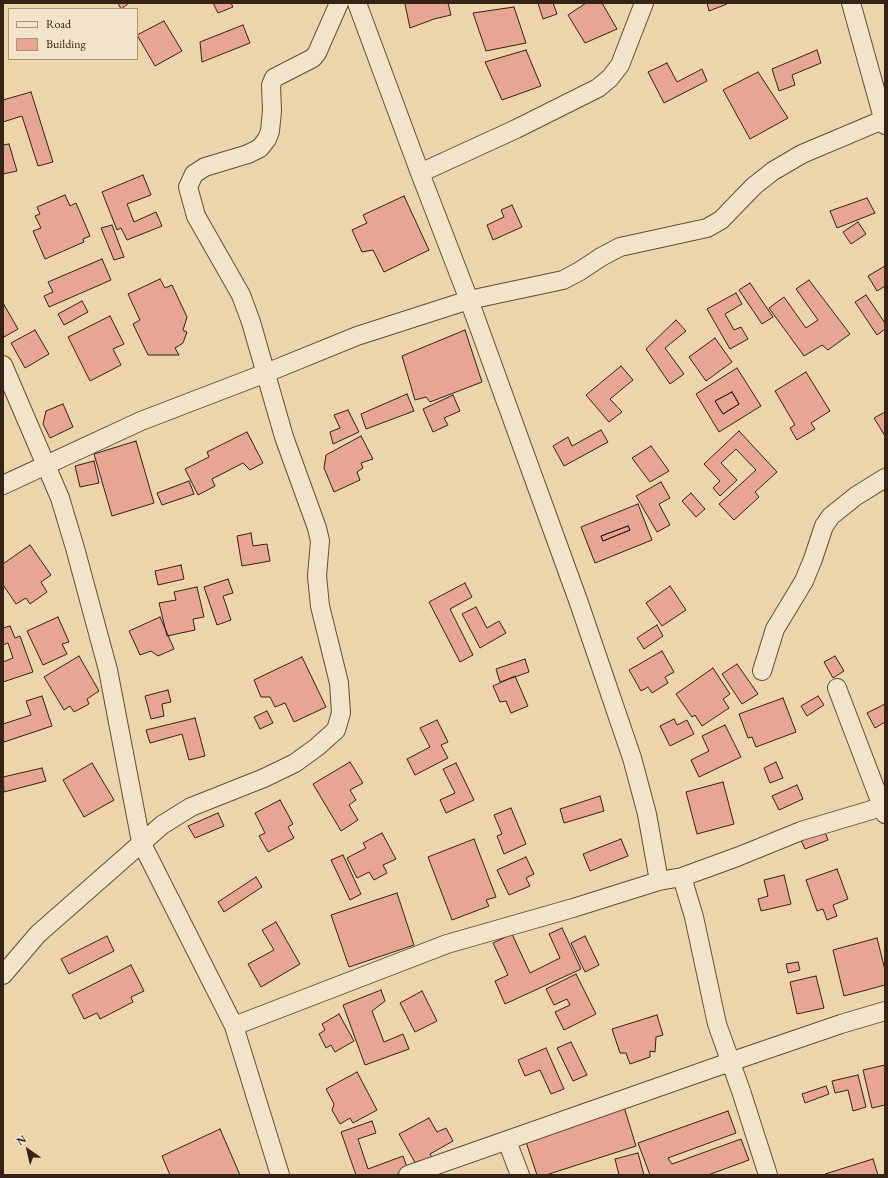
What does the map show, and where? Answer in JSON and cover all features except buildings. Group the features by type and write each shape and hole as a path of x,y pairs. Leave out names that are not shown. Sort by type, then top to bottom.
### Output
{"street":[{"path":"3,975 38,934 162,825 191,807 264,778 295,763 317,747 336,730 341,713 339,683 320,606 318,576 320,542 317,528 284,437 257,340 241,295 196,216 188,187 194,174 204,166 248,154 260,148 270,131 272,111 271,85 274,78 313,58 317,53 339,3"},
{"path":"357,3 469,300 579,603 632,758 647,814 659,881"},
{"path":"420,173 516,129 598,88 610,78 620,65 644,3"},
{"path":"3,485 141,421 357,336 469,300 564,280 620,247 707,228 722,220 754,186 773,171 802,154 884,121 851,3"},
{"path":"3,365 60,498 73,541 108,670 141,842 234,1026 280,1175"},
{"path":"762,672 775,629 804,581 824,526 831,516 856,496 885,478"},
{"path":"234,1026 447,944 573,908 659,881 682,877 801,831 884,809 838,688"},
{"path":"682,877 694,917 717,1024 741,1091 768,1175"},
{"path":"408,1175 730,1062 841,1024 885,1011"},
{"path":"507,1140 520,1175"}]}
